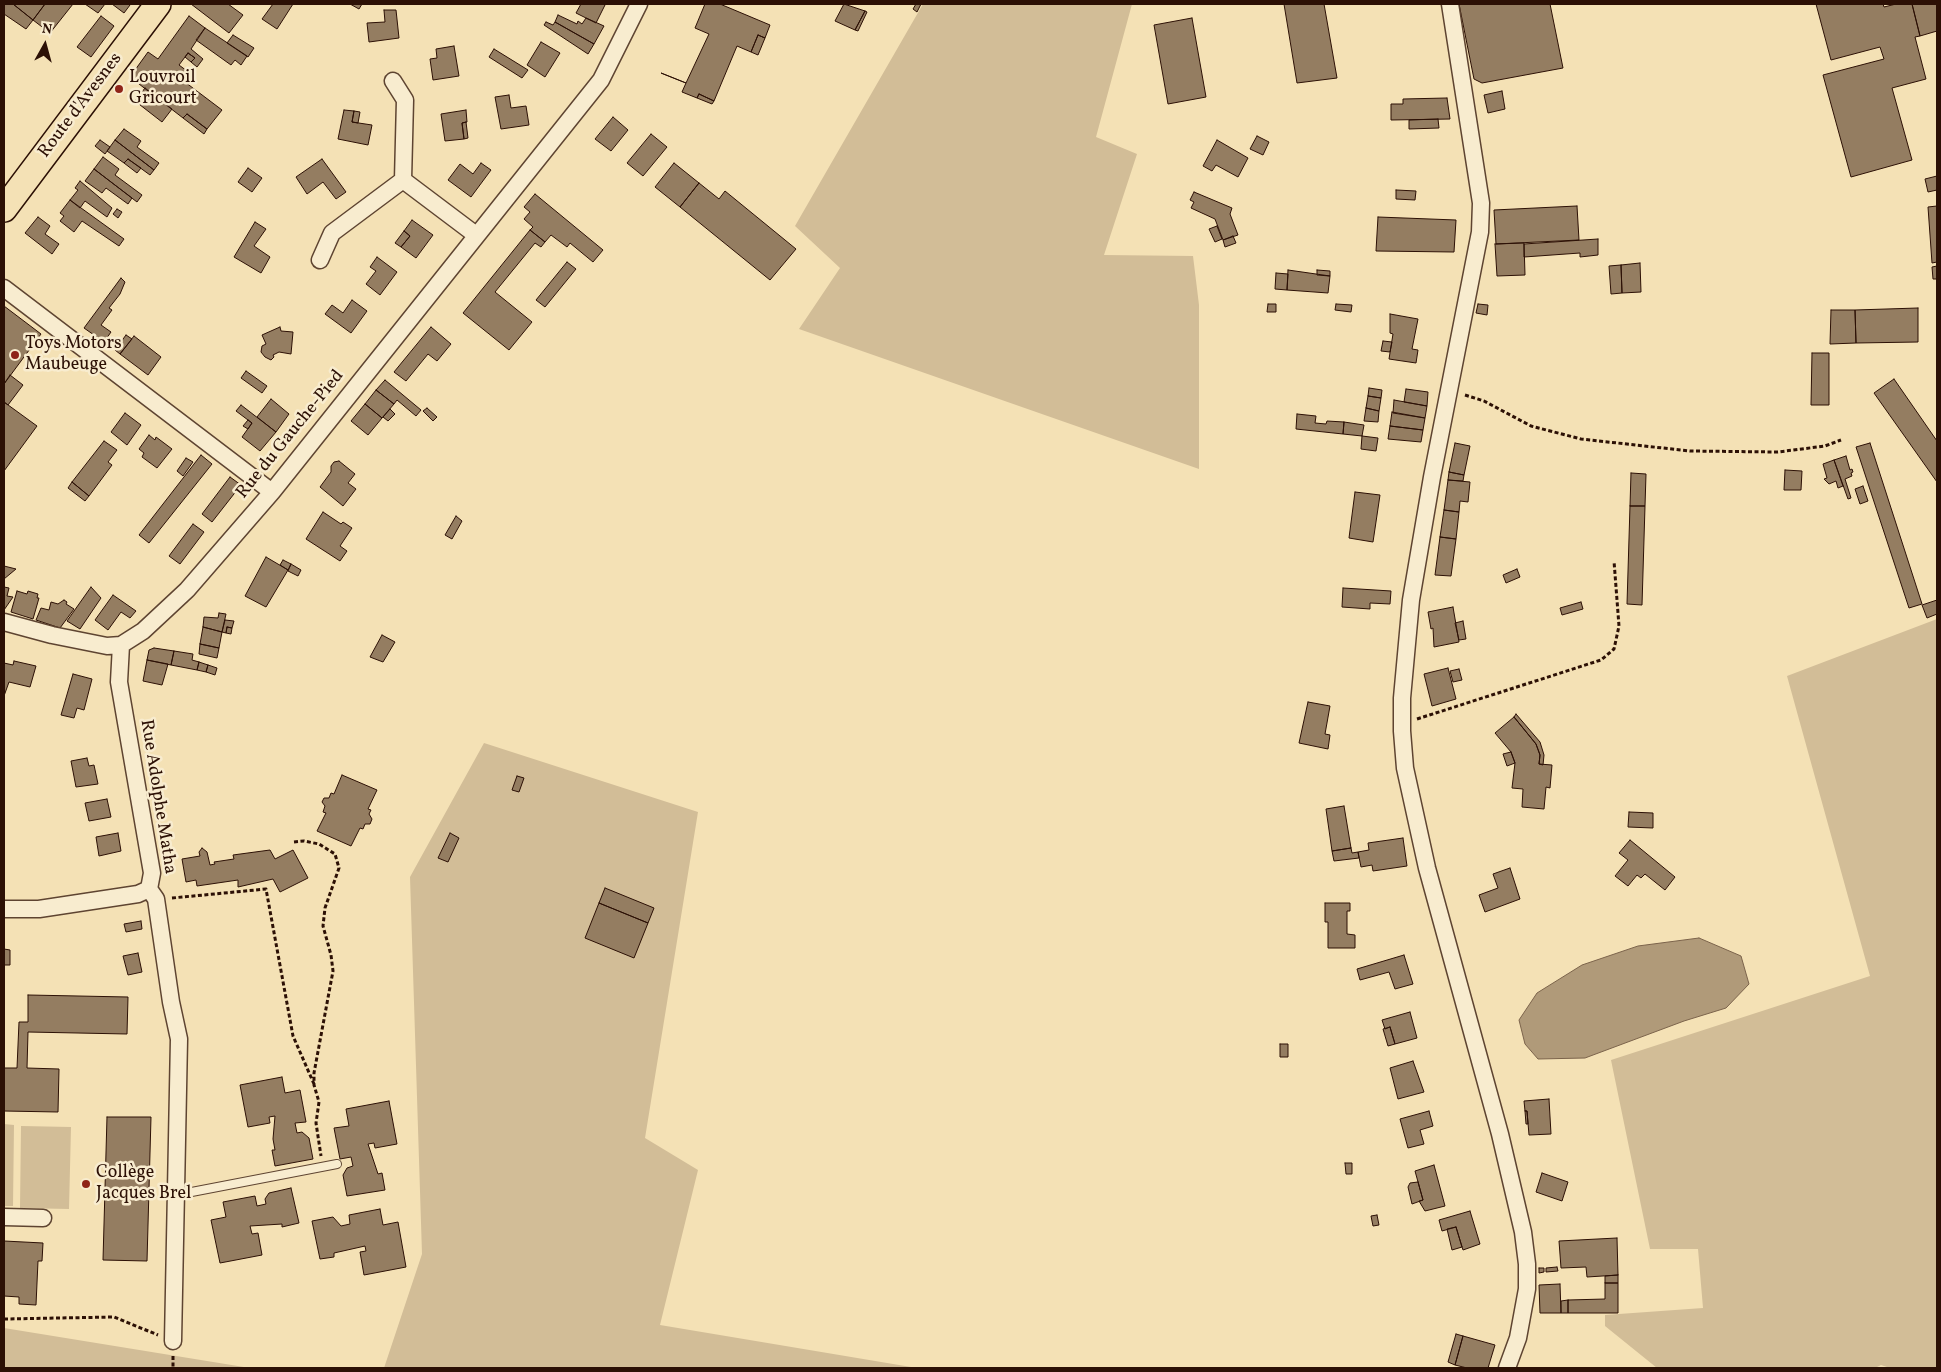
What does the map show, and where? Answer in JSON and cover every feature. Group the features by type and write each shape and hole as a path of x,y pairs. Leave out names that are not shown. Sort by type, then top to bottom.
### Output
{"main road":[{"name":"Route d'Avesnes","path":"4,209 158,4"}],"street":[{"name":"Rue du Gauche-Pied","path":"121,645 143,632 187,590 272,492 601,80 639,4"},
{"path":"1450,4 1481,203 1480,232 1411,600 1402,723 1405,768 1427,868 1500,1134 1523,1232 1527,1264 1527,1289 1518,1338 1507,1368"},
{"path":"393,81 405,100 403,180"},
{"path":"403,180 476,235"},
{"path":"320,260 332,233 403,180"},
{"path":"4,288 272,492"},
{"path":"4,622 52,635 107,646 121,645"},
{"name":"Rue Adolphe Matha","path":"121,645 119,682 152,873 153,894 171,1002 179,1038 173,1341"},
{"path":"4,909 39,910 138,894 153,894"},
{"path":"4,1217 43,1218"}],"lane":[{"path":"176,1195 337,1164"}],"path":[{"path":"1450,390 1484,400 1531,426 1581,439 1690,451 1778,452 1826,446 1841,440"},
{"path":"1402,723 1601,660 1614,649 1619,626 1614,561"},
{"path":"294,842 304,841 319,844 335,854 339,868 324,908 323,926 332,955 333,971 314,1072 314,1085"},
{"path":"153,894 266,889 293,1036 314,1085 319,1102 316,1123 322,1167"},
{"path":"4,1319 114,1317 173,1341"}],"shaded area":[{"path":"923,4 1132,4 1096,137 1137,154 1104,255 1193,256 1199,305 1199,469 799,329 840,268 795,226"},
{"path":"1937,619 1937,1368 1890,1368 1881,1365 1875,1368 1657,1368 1605,1326 1605,1315 1703,1308 1698,1249 1650,1249 1611,1060 1870,976 1787,676"},
{"path":"484,743 698,812 645,1138 698,1170 660,1325 917,1368 384,1368 422,1254 410,877"},
{"path":"1699,938 1741,956 1749,984 1726,1008 1684,1021 1585,1058 1538,1059 1525,1044 1519,1020 1537,993 1582,965 1638,946"},
{"path":"4,1124 14,1125 13,1206 4,1206"},
{"path":"21,1126 71,1127 69,1209 20,1208"},
{"path":"4,1328 250,1368 4,1368"}],"building":[{"path":"4,4 13,4 33,20 26,29 4,14"},
{"path":"13,4 45,4 33,20"},
{"path":"45,4 73,4 50,33 33,20"},
{"path":"85,4 105,4 98,13"},
{"path":"112,4 128,4 130,5 124,13"},
{"path":"191,4 228,4 243,15 229,33"},
{"path":"273,4 293,4 277,29 262,19"},
{"path":"350,4 362,4 359,9"},
{"path":"581,4 605,5 596,23 576,13"},
{"path":"705,4 720,4 770,25 765,38 758,35 751,52 737,46 714,101 699,94 697,98 682,92 709,34 695,28"},
{"path":"844,4 865,11 855,30 835,21"},
{"path":"916,4 921,4 917,12 913,9"},
{"path":"1284,4 1324,4 1337,78 1297,83"},
{"path":"1459,4 1550,4 1563,68 1482,83 1474,79"},
{"path":"1816,4 1883,4 1884,7 1896,4 1912,4 1920,36 1915,37 1926,79 1892,88 1912,160 1851,177 1823,75 1884,59 1880,47 1831,60"},
{"path":"1912,4 1937,4 1937,31 1920,36"},
{"path":"384,10 396,10 399,38 369,42 367,23 385,22"},
{"path":"865,11 867,12 858,31 855,30"},
{"path":"558,15 577,24 578,21 582,24 586,18 604,26 594,44 555,22"},
{"path":"101,16 114,26 91,57 77,47"},
{"path":"189,16 205,28 191,49 203,59 197,67 191,62 195,58 188,53 179,65 187,71 182,78 173,73 222,110 207,129 187,114 183,118 130,77 148,52 158,59"},
{"path":"1192,18 1206,97 1168,104 1154,25"},
{"path":"546,22 553,25 555,22 594,44 588,54 544,25"},
{"path":"205,28 247,56 241,65 235,60 231,65 196,40"},
{"path":"233,35 254,48 248,57 227,43"},
{"path":"758,35 765,38 758,55 751,52"},
{"path":"541,42 560,53 545,77 527,65"},
{"path":"454,46 459,76 433,80 430,59 437,58 436,49"},
{"path":"494,49 528,70 522,78 489,57"},
{"path":"188,53 195,58 191,62 185,57"},
{"path":"145,88 172,109 162,122 135,101"},
{"path":"1502,91 1505,109 1488,113 1484,95"},
{"path":"699,94 714,101 712,104 697,98"},
{"path":"509,95 511,108 526,106 529,125 501,129 495,97"},
{"path":"1447,98 1450,119 1391,120 1391,104 1403,104 1403,99"},
{"path":"344,110 354,111 352,122 372,125 368,145 338,139"},
{"path":"466,110 467,122 462,123 464,139 445,141 441,114"},
{"path":"354,111 360,112 358,123 352,122"},
{"path":"187,114 207,129 204,134 183,118"},
{"path":"613,117 628,130 611,151 595,139"},
{"path":"1438,119 1439,128 1409,129 1409,120"},
{"path":"466,122 468,138 464,139 462,123"},
{"path":"124,129 141,141 137,147 159,163 154,170 115,140"},
{"path":"651,134 667,147 643,176 627,163"},
{"path":"1257,136 1269,142 1263,155 1250,149"},
{"path":"100,140 110,147 105,154 95,146"},
{"path":"115,140 154,170 150,175 128,159 124,163 107,151"},
{"path":"1217,140 1248,158 1238,177 1216,165 1212,171 1203,166"},
{"path":"103,157 119,169 115,175 142,195 137,202 94,169"},
{"path":"128,159 141,168 137,173 124,163"},
{"path":"322,159 346,192 336,199 323,182 307,194 296,177"},
{"path":"481,163 491,170 471,197 448,180 460,164 473,174"},
{"path":"674,163 699,183 680,207 655,187"},
{"path":"248,168 262,178 252,192 238,182"},
{"path":"94,169 132,198 128,204 106,188 102,193 85,181"},
{"path":"1937,176 1937,190 1928,192 1925,179"},
{"path":"80,181 112,208 107,217 85,201 80,208 70,200 78,190 75,188"},
{"path":"699,183 719,199 725,191 796,249 770,280 680,207"},
{"path":"1396,190 1416,191 1415,200 1396,199"},
{"path":"1194,192 1232,208 1230,214 1238,235 1223,240 1215,219 1191,208 1194,202 1190,200"},
{"path":"535,194 603,250 593,262 570,243 567,247 551,235 545,242 530,230 533,227 524,219 530,212 524,207"},
{"path":"70,200 124,239 119,246 82,221 74,232 60,221 64,216 60,213"},
{"path":"1577,206 1579,240 1496,244 1494,210"},
{"path":"1937,206 1937,262 1932,263 1928,207"},
{"path":"117,209 122,212 118,218 113,214"},
{"path":"38,217 50,226 45,234 59,244 52,254 25,233"},
{"path":"1378,217 1456,220 1454,252 1376,251"},
{"path":"412,220 433,235 416,258 401,247 410,236 404,231"},
{"path":"255,222 266,229 254,246 270,257 261,273 234,257"},
{"path":"1217,226 1222,239 1215,242 1209,229"},
{"path":"530,230 545,242 541,247 535,243 495,292 532,322 509,350 463,313"},
{"path":"404,231 410,236 401,247 395,243"},
{"path":"1233,236 1236,243 1225,247 1223,240"},
{"path":"1598,239 1598,255 1580,257 1580,253 1524,257 1524,244"},
{"path":"1524,243 1525,275 1497,276 1495,244"},
{"path":"377,257 397,272 380,295 366,284 376,271 370,267"},
{"path":"567,262 576,269 545,307 536,300"},
{"path":"1640,263 1641,292 1622,293 1621,265"},
{"path":"1621,265 1622,293 1611,294 1609,266"},
{"path":"1937,266 1937,279 1933,279 1932,267"},
{"path":"1288,270 1330,276 1328,293 1287,290"},
{"path":"1317,270 1330,271 1330,276 1317,275"},
{"path":"1276,273 1288,274 1287,290 1275,289"},
{"path":"121,278 125,282 120,294 109,308 112,310 101,325 111,332 104,342 84,328"},
{"path":"352,300 367,311 351,333 325,314 332,305 343,313"},
{"path":"1268,304 1276,304 1276,312 1267,312"},
{"path":"1336,304 1352,305 1351,312 1335,310"},
{"path":"1478,304 1488,305 1487,315 1476,313"},
{"name":"Toys Motors Maubeuge","path":"4,306 41,334 4,384"},
{"path":"1918,308 1918,342 1856,343 1855,310"},
{"path":"1831,310 1855,310 1856,343 1830,344"},
{"path":"1390,314 1418,319 1412,349 1418,350 1416,363 1389,359 1393,334 1390,333"},
{"path":"280,327 281,331 293,332 291,354 279,352 273,355 274,357 271,360 261,352 262,346 266,344 262,335"},
{"path":"431,327 451,344 437,361 428,354 406,381 394,372"},
{"path":"126,335 132,339 120,354 115,350"},
{"path":"134,336 161,357 148,375 120,354"},
{"path":"1383,341 1392,342 1390,352 1381,351"},
{"path":"1812,353 1829,353 1829,405 1811,405"},
{"path":"246,371 267,386 262,393 241,378"},
{"path":"10,375 23,385 8,405 4,402 4,384"},
{"path":"1894,379 1937,441 1937,482 1874,393"},
{"path":"385,380 421,410 416,416 397,400 394,404 376,390"},
{"path":"1369,388 1382,390 1381,398 1368,396"},
{"path":"1406,389 1428,392 1427,406 1404,402"},
{"path":"376,390 394,404 382,418 365,404"},
{"path":"1368,396 1381,398 1379,411 1366,408"},
{"path":"271,399 289,414 276,432 257,417"},
{"path":"1394,400 1427,406 1425,418 1393,413"},
{"name":"Toys Motors Maubeuge","path":"4,402 37,426 4,471"},
{"path":"365,404 382,418 368,435 351,421"},
{"path":"241,405 276,432 260,451 242,437 252,423 236,411"},
{"path":"427,408 437,417 433,421 423,411"},
{"path":"1366,408 1379,411 1378,422 1364,421"},
{"path":"390,409 395,414 388,421 383,417"},
{"path":"1392,412 1425,418 1423,430 1390,426"},
{"path":"125,413 141,425 127,445 111,432"},
{"path":"1297,414 1316,416 1315,423 1326,424 1327,421 1344,422 1343,434 1296,429"},
{"path":"248,420 252,423 248,429 243,426"},
{"path":"1344,422 1364,425 1362,436 1343,434"},
{"path":"1390,426 1423,430 1421,442 1388,439"},
{"path":"149,435 155,440 156,437 172,449 157,468 142,457 144,453 139,449"},
{"path":"1362,436 1378,438 1376,451 1361,449"},
{"path":"104,441 117,450 108,462 112,465 89,496 72,482"},
{"path":"1455,443 1470,446 1464,475 1449,472"},
{"path":"1870,443 1922,604 1909,608 1856,447"},
{"path":"201,455 212,464 149,543 139,535"},
{"path":"1846,456 1850,470 1852,469 1853,472 1851,473 1852,476 1845,479 1851,498 1848,499 1834,460"},
{"path":"186,458 193,462 183,476 177,471"},
{"path":"1834,460 1843,486 1838,488 1836,481 1829,484 1824,479 1827,478 1823,464"},
{"path":"339,461 355,474 348,483 356,489 343,506 320,487 331,472 331,466 334,462"},
{"path":"1785,470 1802,471 1801,490 1784,490"},
{"path":"1449,472 1464,475 1463,481 1448,480"},
{"path":"1631,473 1646,474 1645,506 1630,506"},
{"path":"230,477 241,485 212,522 202,514"},
{"path":"1448,480 1470,482 1468,502 1460,501 1459,512 1444,510"},
{"path":"72,482 89,496 85,501 68,488"},
{"path":"1863,486 1868,501 1860,504 1855,489"},
{"path":"1355,492 1380,495 1373,542 1349,538"},
{"path":"1630,506 1645,506 1642,605 1627,604"},
{"path":"1444,510 1459,512 1456,539 1440,537"},
{"path":"323,512 341,524 343,522 352,528 340,546 347,551 340,561 306,539"},
{"path":"456,516 462,521 452,539 445,535"},
{"path":"193,524 204,532 180,564 169,556"},
{"path":"1440,537 1456,539 1451,576 1435,575"},
{"path":"266,557 288,570 266,607 245,596"},
{"path":"283,560 291,564 288,570 280,565"},
{"path":"291,564 301,570 298,576 288,571"},
{"path":"4,566 16,569 4,579"},
{"path":"1517,569 1520,577 1506,583 1503,575"},
{"path":"4,587 9,588 7,596 13,597 4,610"},
{"path":"91,587 101,598 80,629 67,621"},
{"path":"1343,588 1391,591 1390,604 1370,603 1370,609 1342,607"},
{"path":"17,591 27,594 28,591 38,594 37,598 39,598 33,619 11,612"},
{"path":"113,595 136,611 130,618 121,612 108,630 95,620"},
{"path":"64,600 67,602 66,604 74,609 60,628 36,620 41,608 49,610 51,602 58,604"},
{"path":"1937,600 1937,614 1927,618 1922,605"},
{"path":"1581,602 1583,609 1562,615 1560,608"},
{"path":"1453,607 1459,642 1434,647 1433,628 1431,629 1428,612"},
{"path":"219,613 226,614 222,632 203,627 204,617 218,618"},
{"path":"225,620 234,621 232,628 227,627 226,633 222,632"},
{"path":"1463,621 1466,639 1459,640 1455,623"},
{"path":"203,627 222,632 219,648 200,644"},
{"path":"227,627 232,628 231,634 226,633"},
{"path":"382,635 395,642 383,662 370,657"},
{"path":"200,644 219,648 217,658 199,654"},
{"path":"154,648 174,651 171,665 147,660 149,650"},
{"path":"174,651 193,654 192,660 199,662 197,670 171,665"},
{"path":"147,660 168,664 162,685 143,681"},
{"path":"14,661 36,666 30,687 9,682 4,696 4,663 13,665"},
{"path":"199,662 208,665 206,672 197,670"},
{"path":"208,665 217,668 215,675 206,672"},
{"path":"1448,668 1456,699 1432,706 1424,674"},
{"path":"1459,669 1462,680 1453,682 1450,671"},
{"path":"73,674 92,679 84,710 77,708 74,718 61,715"},
{"path":"1308,702 1330,706 1325,734 1330,735 1328,749 1299,743"},
{"path":"1516,714 1540,742 1544,755 1543,765 1539,764 1540,755 1536,744 1514,717"},
{"path":"1514,717 1536,744 1540,755 1539,764 1552,765 1550,788 1546,787 1544,809 1522,807 1523,789 1512,788 1515,763 1511,752 1495,733"},
{"path":"1511,752 1515,763 1507,766 1503,754"},
{"path":"87,758 89,766 94,765 98,784 76,787 71,761"},
{"path":"342,775 377,790 368,809 371,810 369,814 372,819 370,824 365,824 363,829 360,828 351,846 317,831 326,813 323,812 325,806 322,802 324,798 329,798 331,793 334,794"},
{"path":"517,776 524,778 519,792 512,790"},
{"path":"107,799 111,817 89,821 85,803"},
{"path":"1344,806 1351,848 1332,851 1326,809"},
{"path":"1629,812 1653,813 1653,828 1628,827"},
{"path":"118,833 121,851 99,856 96,837"},
{"path":"450,833 459,838 448,862 438,858"},
{"path":"1403,838 1407,866 1373,871 1372,865 1361,867 1358,852 1369,850 1368,843"},
{"path":"1630,840 1675,877 1665,890 1645,874 1641,878 1637,875 1628,886 1615,876 1628,860 1619,853"},
{"path":"202,848 207,852 210,865 215,864 214,862 234,859 233,855 270,850 275,859 293,850 308,878 280,892 273,879 238,887 238,880 197,886 196,880 186,882 182,859 200,856 199,852"},
{"path":"1351,848 1352,853 1358,852 1359,858 1334,861 1332,851"},
{"path":"1510,868 1520,899 1485,912 1479,895 1498,888 1493,874"},
{"path":"605,888 654,908 648,923 599,903"},
{"path":"599,903 648,923 634,958 585,938"},
{"path":"1325,903 1350,903 1350,911 1347,911 1347,934 1355,935 1355,948 1328,948 1328,922 1325,922"},
{"path":"141,921 142,929 126,932 124,924"},
{"path":"4,949 10,950 10,965 4,965"},
{"path":"138,953 142,972 128,975 123,956"},
{"path":"1404,955 1413,984 1395,989 1389,972 1360,980 1357,969"},
{"path":"28,995 128,997 127,1034 28,1032 27,1068 59,1069 58,1112 4,1111 4,1068 17,1068 19,1022 28,1022"},
{"path":"1410,1012 1417,1038 1395,1044 1390,1027 1385,1029 1382,1020"},
{"path":"1390,1027 1395,1044 1388,1046 1383,1029"},
{"path":"1280,1044 1288,1044 1288,1057 1280,1057"},
{"path":"1413,1061 1424,1092 1398,1099 1390,1068"},
{"path":"282,1077 285,1093 300,1090 306,1122 295,1123 297,1133 302,1132 309,1138 313,1159 275,1166 272,1150 275,1150 273,1139 275,1116 269,1117 270,1123 248,1127 240,1085"},
{"path":"1549,1099 1551,1134 1529,1135 1527,1111 1525,1111 1524,1101"},
{"path":"389,1101 397,1144 375,1148 374,1143 368,1144 378,1174 382,1173 385,1190 347,1196 343,1175 347,1168 353,1166 351,1157 340,1159 334,1128 349,1126 346,1109"},
{"path":"1429,1111 1433,1126 1420,1130 1424,1144 1408,1148 1400,1119"},
{"path":"1525,1111 1527,1111 1528,1124 1526,1124"},
{"path":"107,1117 151,1117 147,1261 103,1260"},
{"path":"1345,1163 1352,1163 1352,1174 1346,1174"},
{"path":"1434,1165 1445,1206 1425,1211 1419,1201 1423,1200 1415,1171"},
{"path":"1542,1173 1568,1182 1562,1201 1536,1192"},
{"path":"1418,1182 1423,1200 1412,1204 1408,1187 1410,1183"},
{"path":"291,1188 299,1223 282,1227 282,1224 250,1226 252,1234 258,1233 262,1255 220,1263 211,1220 226,1217 223,1202 255,1196 257,1206 266,1204 265,1199 269,1193"},
{"path":"380,1209 383,1225 398,1222 406,1267 364,1275 360,1252 366,1251 365,1246 334,1253 334,1257 320,1259 312,1221 333,1217 341,1226 350,1224 349,1215"},
{"path":"1470,1211 1480,1244 1463,1250 1456,1227 1442,1231 1439,1220"},
{"path":"1377,1215 1379,1225 1373,1226 1371,1216"},
{"path":"1456,1227 1462,1247 1452,1250 1447,1229"},
{"path":"1617,1238 1618,1275 1587,1277 1586,1267 1561,1268 1559,1241"},
{"path":"4,1241 43,1243 42,1261 38,1261 36,1305 19,1304 19,1297 4,1296"},
{"path":"1557,1267 1558,1271 1546,1272 1546,1268"},
{"path":"1539,1268 1544,1268 1544,1272 1539,1273"},
{"path":"1618,1275 1618,1283 1605,1283 1605,1276"},
{"path":"1605,1283 1618,1283 1618,1313 1568,1313 1568,1300 1605,1299"},
{"path":"1560,1284 1561,1313 1540,1313 1539,1285"},
{"path":"1568,1300 1568,1313 1561,1313 1561,1301"},
{"path":"1456,1334 1463,1336 1455,1365 1448,1362"},
{"path":"1463,1336 1495,1345 1488,1368 1467,1368 1455,1365"}],"place":[{"name":"Louvroil Gricourt","path":"119,89"},
{"name":"Toys Motors Maubeuge","path":"15,355"},
{"name":"Collège Jacques Brel","path":"86,1184"}]}
